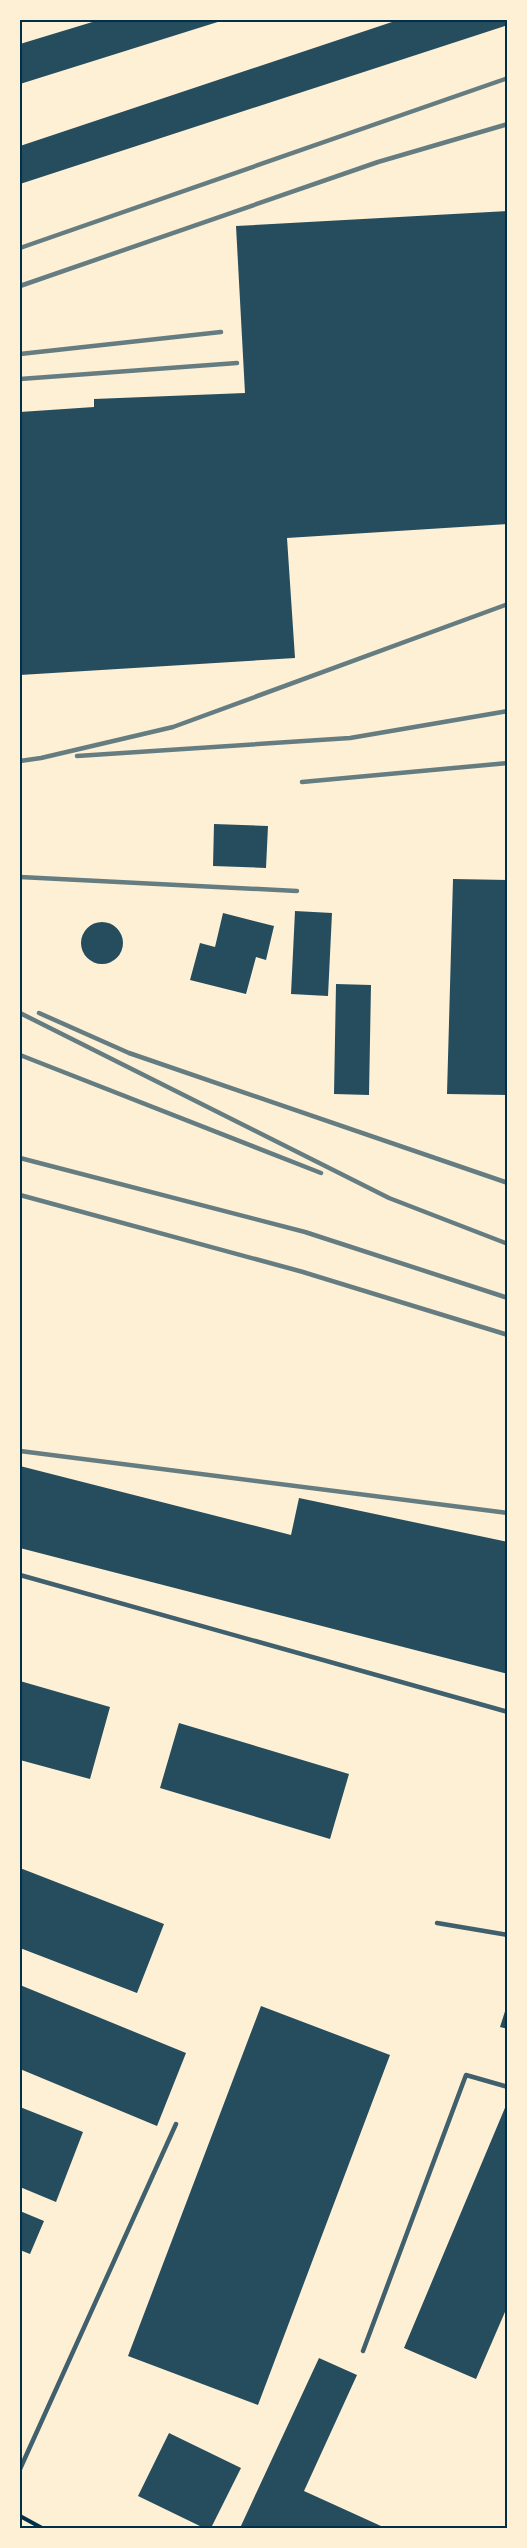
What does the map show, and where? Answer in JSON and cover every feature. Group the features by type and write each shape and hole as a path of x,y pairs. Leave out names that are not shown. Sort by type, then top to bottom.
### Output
{"lane":[{"path":"20,1575 507,1712"},
{"path":"437,1923 507,1935"},
{"path":"363,2351 466,2075 507,2087"},
{"path":"20,2469 176,2124"}],"path":[{"path":"20,2516 42,2529"}],"building":[{"path":"99,20 224,20 20,84 20,44"},
{"path":"398,20 508,20 508,25 20,184 20,146"},
{"path":"508,211 508,524 287,538 295,658 20,675 20,412 94,407 94,399 245,393 236,226"},
{"path":"214,824 268,826 266,868 213,866"},
{"path":"453,879 508,880 508,1095 447,1094"},
{"path":"295,911 332,913 328,996 291,994"},
{"path":"223,913 274,926 266,960 256,957 246,994 190,980 200,943 215,947"},
{"path":"102,922 110,923 117,928 122,935 122,951 117,958 110,963 102,964 94,963 87,958 82,951 81,943 82,935 87,928 94,923"},
{"path":"336,984 371,985 369,1095 334,1094"},
{"path":"20,1466 291,1535 299,1498 508,1542 508,1674 20,1548"},
{"path":"20,1681 110,1707 90,1779 20,1760"},
{"path":"179,1723 349,1774 330,1839 160,1788"},
{"path":"20,1868 164,1924 137,1993 20,1948"},
{"path":"20,1985 186,2053 157,2126 20,2069"},
{"path":"508,2005 508,2029 500,2027"},
{"path":"261,2006 390,2055 258,2405 128,2356"},
{"path":"507,2103 508,2305 476,2379 404,2348"},
{"path":"20,2107 83,2132 56,2202 20,2187"},
{"path":"20,2211 44,2221 30,2254 20,2250"},
{"path":"319,2358 357,2375 304,2491 381,2526 380,2528 240,2528"},
{"path":"169,2433 241,2468 211,2528 204,2528 138,2496"}],"railway":[{"path":"20,248 508,78"},
{"path":"20,286 378,162 508,124"},
{"path":"20,354 221,332"},
{"path":"20,379 237,363"},
{"path":"20,761 173,727 508,604"},
{"path":"77,756 350,738 508,711"},
{"path":"302,782 508,763"},
{"path":"20,877 297,891"},
{"path":"20,1013 389,1198 508,1244"},
{"path":"39,1013 129,1053 508,1183"},
{"path":"20,1055 321,1173"},
{"path":"20,1158 305,1232 508,1298"},
{"path":"20,1195 303,1272 508,1335"},
{"path":"20,1451 508,1513"}]}
